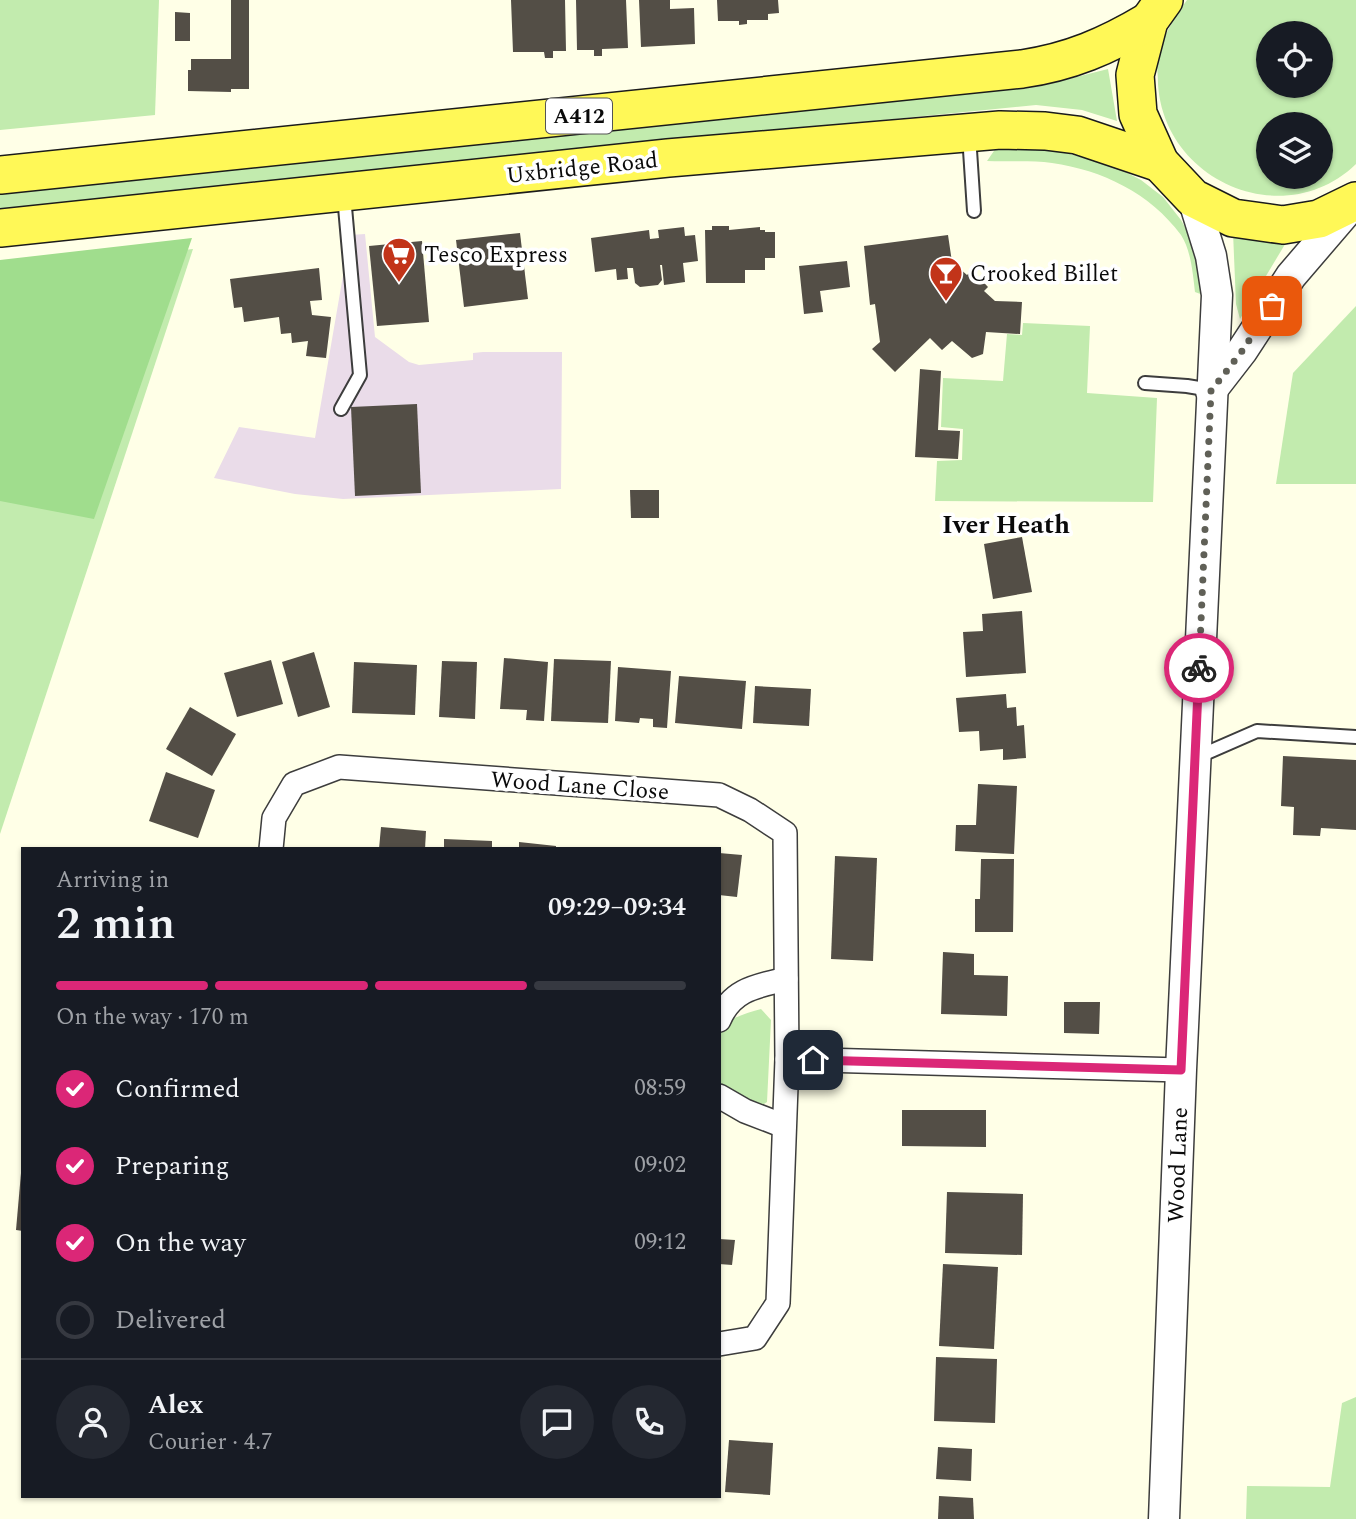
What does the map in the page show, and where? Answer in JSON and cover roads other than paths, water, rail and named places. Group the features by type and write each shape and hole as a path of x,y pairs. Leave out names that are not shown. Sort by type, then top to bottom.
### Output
{"main road":[{"path":"1156,11 1135,75 1138,114 1160,163 1193,198 1233,218 1283,225 1319,219 1355,202"},
{"name":"A412","path":"0,175 1022,69 1056,64 1101,47 1156,11"},
{"name":"Uxbridge Road","path":"0,228 668,158 969,131 1045,131 1077,135 1160,163"}],"street":[{"name":"Wood Lane","path":"1164,1519 1181,1070 1217,295 1211,256 1193,198"},
{"path":"1211,391 1242,351 1291,276 1355,202"},
{"name":"Wood Lane Close","path":"271,847 274,818 294,784 339,767 719,795 750,810 785,833 787,1059 778,1303 755,1338 721,1344"},
{"path":"721,1016 744,989 786,979"},
{"path":"787,1059 1181,1070"},
{"path":"721,1097 745,1111 784,1126"}],"lane":[{"path":"969,131 974,211"},
{"path":"341,409 360,375 344,192"},
{"path":"1145,383 1211,391"},
{"path":"1195,759 1257,731 1356,737"}],"place":[{"name":"Tesco Express","path":"399,284"},
{"name":"Crooked Billet","path":"946,303"}],"district":[{"name":"Iver Heath","path":"1006,524"}]}
